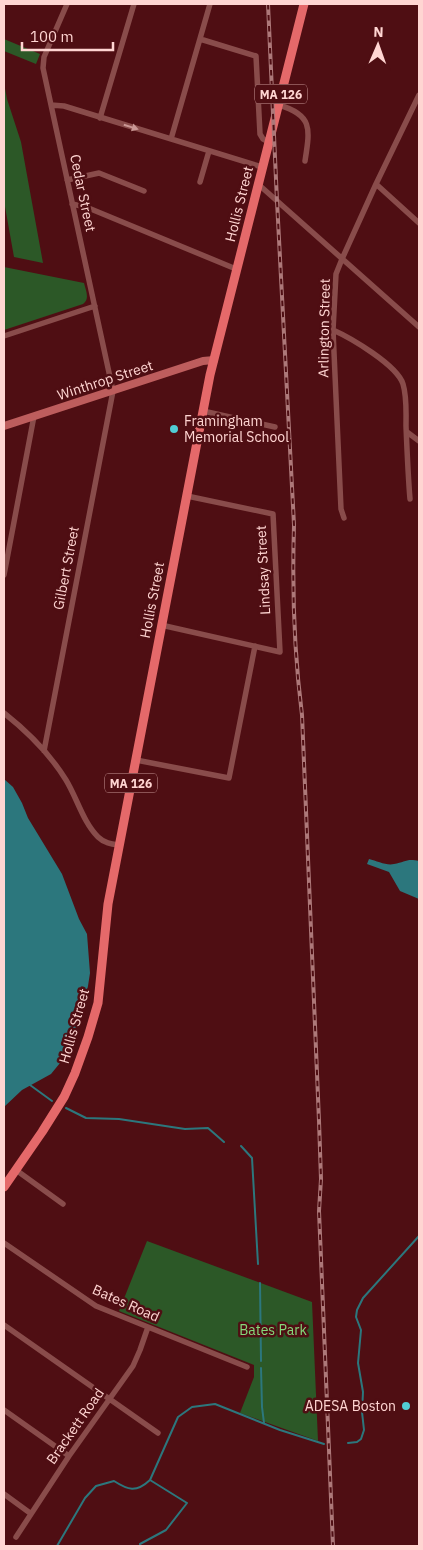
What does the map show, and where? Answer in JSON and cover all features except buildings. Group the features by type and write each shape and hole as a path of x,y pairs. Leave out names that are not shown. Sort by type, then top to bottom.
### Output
{"main road":[{"name":"Hollis Street","path":"4,1187 64,1097 75,1073 98,1003 106,918 203,411 236,269 304,4"}],"street":[{"name":"Cedar Street","path":"67,4 43,62 50,105 113,390"},
{"path":"100,118 134,4"},
{"path":"171,139 210,4"},
{"path":"200,39 256,56 260,134 262,138 269,142"},
{"name":"Arlington Street","path":"344,518 341,509 333,330 336,274 376,184 419,95"},
{"path":"50,105 64,106 262,167"},
{"path":"278,105 293,110 306,121 309,136 306,161"},
{"path":"200,182 209,151"},
{"path":"67,180 99,173 144,191"},
{"path":"258,184 419,327"},
{"path":"376,184 419,223"},
{"path":"72,204 86,207 236,269"},
{"path":"4,336 95,306"},
{"path":"333,330 343,334 383,361 397,374 403,383 406,405 410,499"},
{"name":"Winthrop Street","path":"4,426 203,361 214,360"},
{"name":"Gilbert Street","path":"44,751 113,390"},
{"path":"203,411 274,427"},
{"path":"4,575 34,416"},
{"path":"407,432 419,441"},
{"name":"Lindsay Street","path":"187,496 272,514 280,652 255,646"},
{"path":"136,760 229,778 255,646 162,625"},
{"path":"4,713 44,751 67,781 91,829 100,839 107,843 119,845"},
{"path":"16,1170 63,1204"},
{"name":"Bates Road","path":"4,1243 96,1306 247,1367"},
{"path":"4,1325 158,1432"},
{"name":"Brackett Road","path":"16,1537 30,1513 137,1359 148,1327"},
{"path":"4,1410 69,1456"},
{"path":"4,1494 30,1513"}],"green space":[{"path":"4,39 40,54 36,64 4,51"},
{"path":"4,83 7,99 21,142 43,263 14,257 4,201"},
{"path":"4,267 84,283 87,295 86,300 83,304 4,330"},
{"name":"Bates Park","path":"147,1241 312,1302 318,1441 240,1413 254,1377 254,1365 119,1311"}],"water":[{"path":"4,779 13,787 28,818 62,874 79,919 87,934 90,973 81,1016 69,1047 60,1063 51,1074 22,1090 4,1107"},
{"path":"369,859 388,864 409,860 419,861 419,899 400,891 389,872 367,864"}],"waterway":[{"path":"30,1085 52,1101"},
{"path":"66,1108 86,1118 119,1119 185,1129 208,1128 224,1142"},
{"path":"241,1146 252,1158 258,1264"},
{"path":"348,1443 357,1442 361,1439 364,1430 362,1412 363,1392 358,1363 361,1330 356,1317 357,1310 363,1298 419,1236"},
{"path":"260,1283 261,1361"},
{"path":"261,1368 264,1423"},
{"path":"140,1546 140,1544 166,1530 187,1503 150,1480 178,1417 192,1407 215,1404 280,1430 324,1444"},
{"path":"57,1546 85,1498 96,1486 114,1481 132,1489 140,1487 150,1480"}],"railway":[{"path":"268,4 294,525 294,620 302,715 319,1121 321,1179 319,1211 333,1546"}],"place":[{"name":"Framingham Memorial School","path":"174,429"},
{"name":"ADESA Boston","path":"406,1406"}]}
